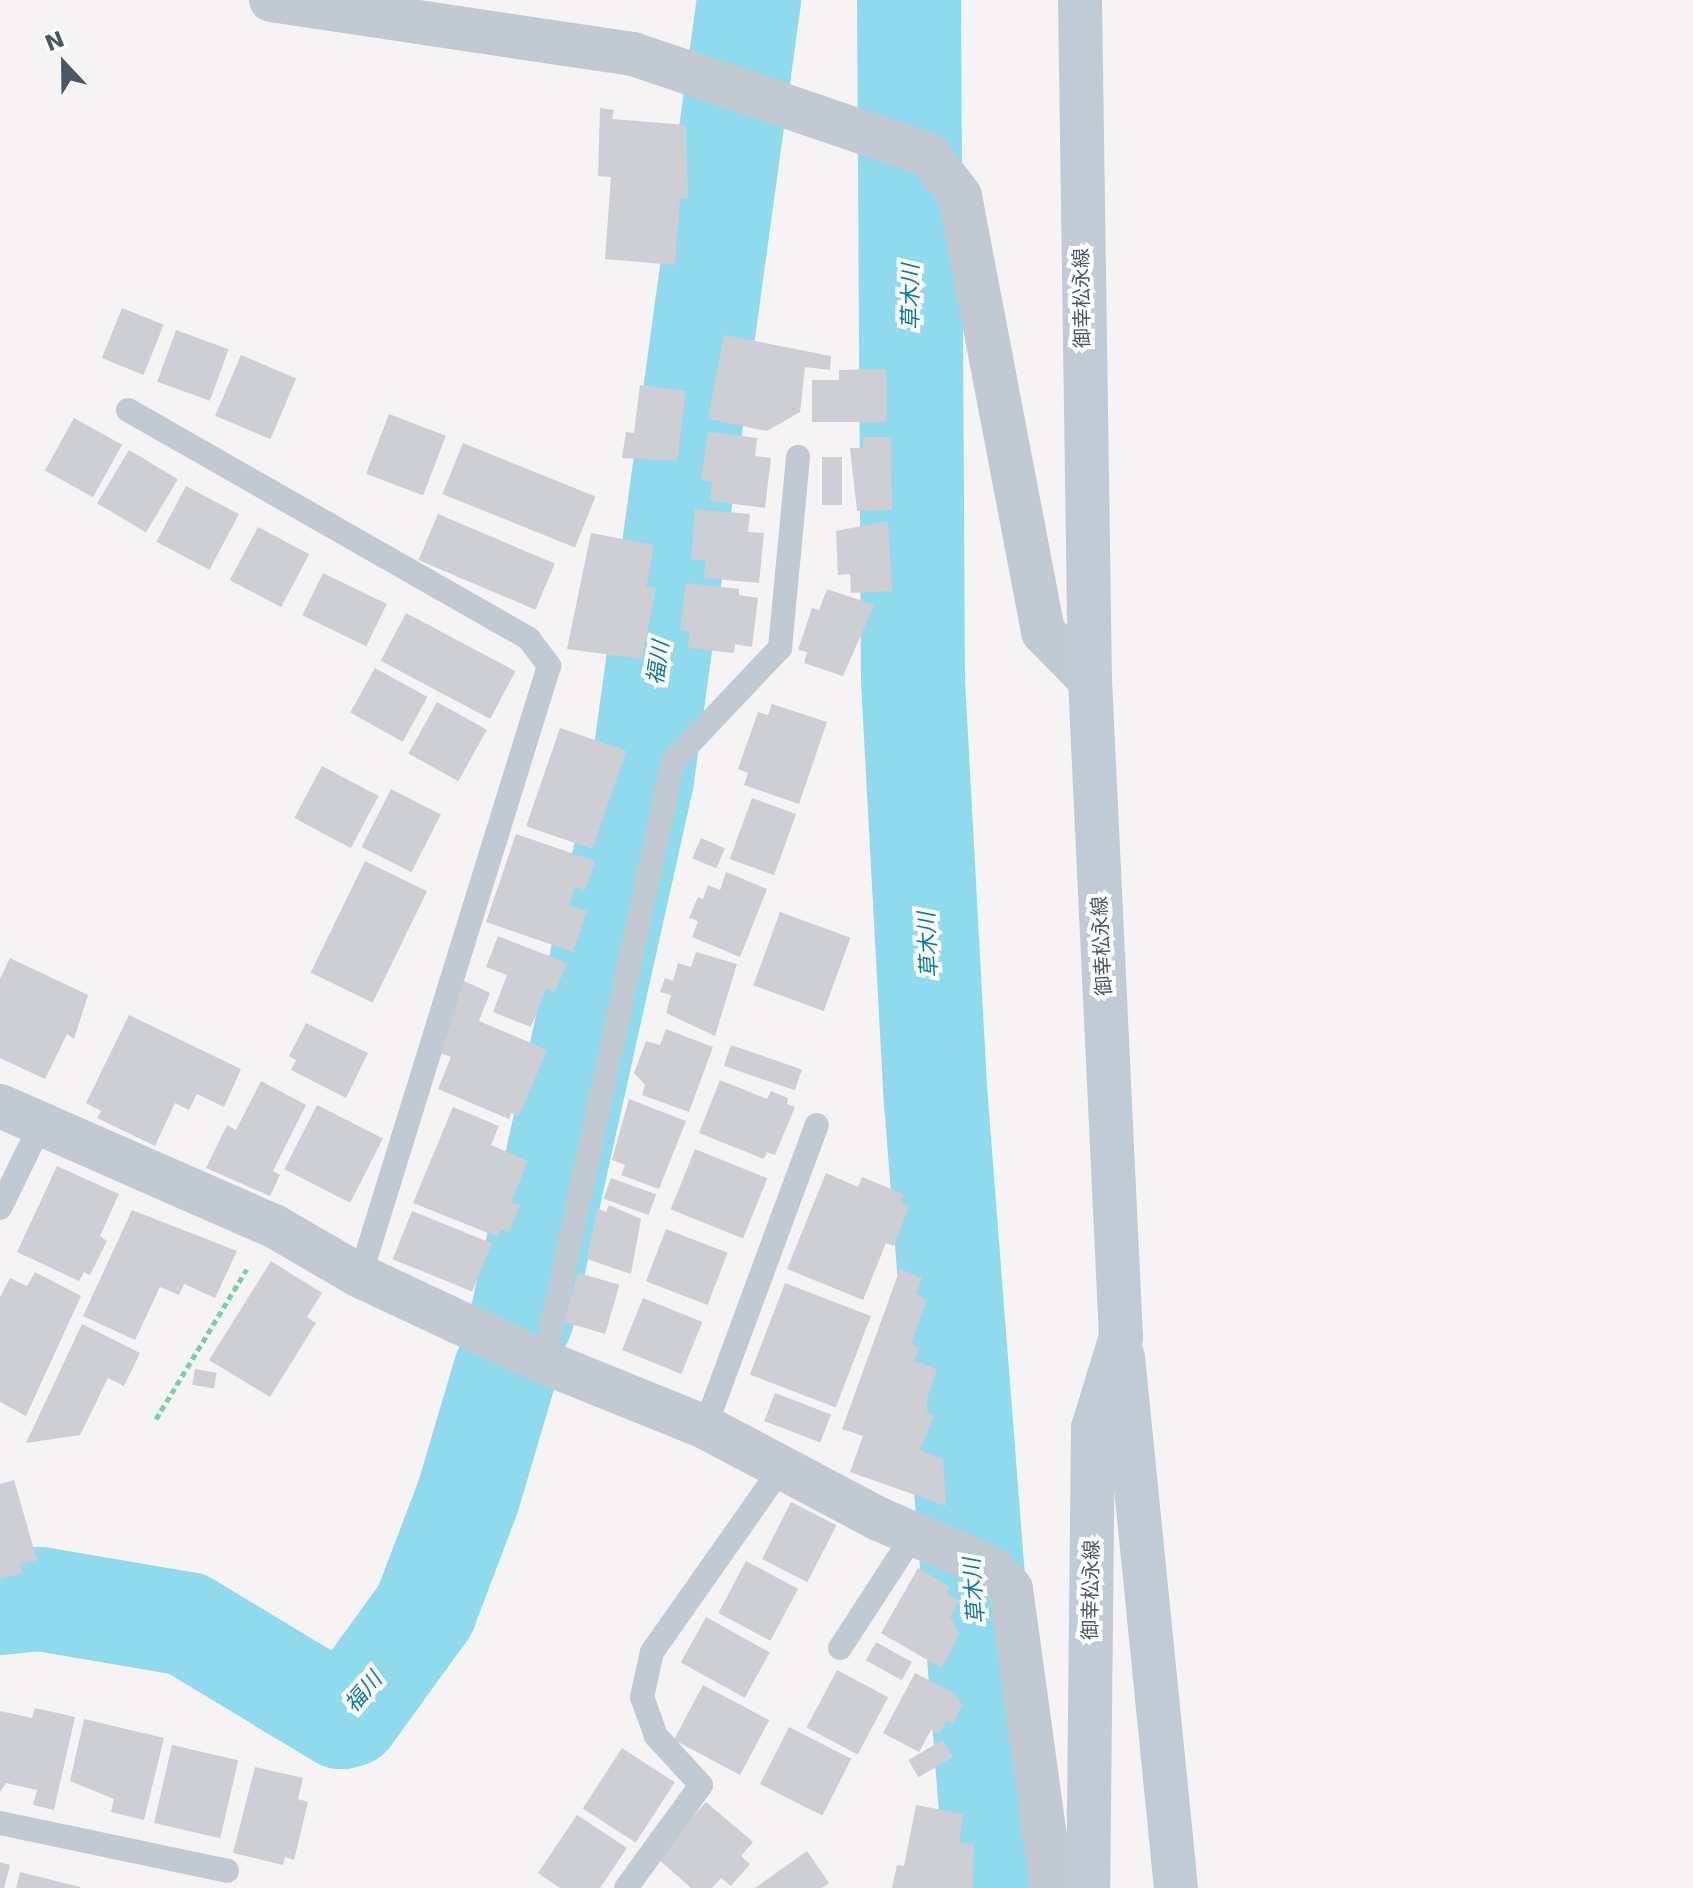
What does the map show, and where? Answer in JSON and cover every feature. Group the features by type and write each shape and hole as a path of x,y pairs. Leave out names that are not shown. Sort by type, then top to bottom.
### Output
{"main road":[{"name":"御幸松永線","path":"1080,0 1090,680 1121,1337 1093,1428 1088,1888"},
{"path":"1121,1337 1176,1888"}],"street":[{"path":"271,0 633,54 913,149 960,196 1043,632 1090,680"},
{"path":"0,1106 274,1226 360,1276 544,1362 705,1427 914,1534 972,1559 1011,1589 1052,1888"}],"lane":[{"path":"128,410 529,639 549,666 360,1276"},
{"path":"544,1362 673,761 780,648 798,457"},
{"path":"705,1427 817,1125"},
{"path":"0,1208 40,1126"},
{"path":"626,1888 701,1785 656,1736 642,1697 652,1652 782,1467"},
{"path":"840,1648 914,1534"},
{"path":"0,1823 227,1871"}],"path":[{"path":"156,1419 274,1226"}],"building":[{"path":"600,108 614,110 612,119 686,125 688,199 680,198 675,265 605,259 611,177 598,176"},
{"path":"122,308 164,325 143,375 102,358"},
{"path":"176,330 229,349 210,401 157,382"},
{"path":"724,335 831,356 830,370 805,367 800,412 767,431 708,419"},
{"path":"241,355 296,378 270,439 215,416"},
{"path":"886,369 886,422 812,422 812,380 839,380 839,370"},
{"path":"640,385 686,391 677,461 622,458 626,432 634,433"},
{"path":"389,414 446,436 423,496 366,474"},
{"path":"74,418 122,445 93,497 45,470"},
{"path":"708,432 757,438 755,456 771,458 765,508 710,501 712,481 701,480"},
{"path":"863,437 891,437 892,510 857,511 850,448 863,448"},
{"path":"463,443 596,497 575,548 442,494"},
{"path":"129,450 178,479 146,533 97,503"},
{"path":"822,457 842,457 842,505 822,505"},
{"path":"186,486 239,514 209,570 156,542"},
{"path":"695,509 750,514 748,532 764,533 759,583 704,578 706,560 691,559"},
{"path":"438,514 555,564 535,610 418,560"},
{"path":"888,521 892,591 851,593 850,574 838,575 836,531"},
{"path":"258,527 309,554 281,607 230,580"},
{"path":"591,533 654,545 646,586 656,588 642,659 567,649"},
{"path":"323,573 387,604 366,646 302,615"},
{"path":"686,583 739,589 739,595 758,598 752,647 735,644 734,653 688,648 690,632 680,630"},
{"path":"827,589 874,605 843,676 804,663 807,652 798,650 812,608 819,610"},
{"path":"406,613 515,671 490,719 381,661"},
{"path":"375,668 427,697 403,742 350,713"},
{"path":"437,702 487,730 458,781 408,754"},
{"path":"772,704 827,722 799,804 744,785 748,773 738,769 758,712 768,715"},
{"path":"560,728 626,751 592,849 526,826"},
{"path":"322,766 379,796 351,848 294,818"},
{"path":"391,789 441,814 411,872 361,847"},
{"path":"752,798 796,814 774,875 730,859"},
{"path":"516,834 595,861 585,890 575,887 569,905 587,911 573,952 486,922"},
{"path":"701,838 725,848 716,868 692,858"},
{"path":"365,861 427,891 373,1003 311,972"},
{"path":"726,872 767,889 740,957 692,937 698,921 689,918 698,897 703,899 708,885 720,890"},
{"path":"780,912 850,938 824,1011 753,985"},
{"path":"498,936 567,963 555,992 546,989 531,1027 493,1012 507,975 486,967"},
{"path":"696,952 737,964 715,1036 666,1013 671,995 660,992 665,978 673,981 678,963 691,967"},
{"path":"10,958 88,995 74,1039 67,1034 45,1079 0,1058 0,979"},
{"path":"464,981 490,993 479,1021 547,1050 519,1116 511,1113 509,1119 438,1089 451,1057 436,1051"},
{"path":"129,1015 241,1069 224,1107 197,1094 189,1110 175,1103 155,1146 97,1118 101,1111 86,1103"},
{"path":"306,1023 368,1053 346,1098 291,1070 296,1060 289,1056"},
{"path":"666,1029 713,1047 689,1112 642,1095 645,1085 634,1073 646,1041 660,1045"},
{"path":"731,1045 802,1069 795,1090 724,1066"},
{"path":"720,1080 767,1099 771,1091 788,1098 787,1104 795,1107 775,1155 767,1152 764,1159 699,1133"},
{"path":"261,1081 306,1105 273,1171 280,1175 270,1196 206,1168 227,1125 236,1130"},
{"path":"629,1099 686,1121 659,1189 621,1175 625,1165 612,1160"},
{"path":"317,1105 383,1139 350,1203 284,1169"},
{"path":"453,1107 499,1126 491,1145 528,1161 511,1202 520,1205 509,1232 501,1229 498,1237 413,1203"},
{"path":"695,1149 767,1178 743,1238 671,1209"},
{"path":"57,1166 119,1194 100,1236 107,1241 90,1275 84,1272 79,1281 17,1252"},
{"path":"826,1173 858,1187 862,1177 904,1194 900,1203 909,1206 894,1246 886,1243 863,1300 787,1269"},
{"path":"611,1178 656,1194 649,1215 603,1199"},
{"path":"609,1205 641,1219 631,1274 587,1259 597,1208 606,1212"},
{"path":"132,1210 237,1251 215,1298 184,1284 179,1295 160,1287 135,1340 83,1316"},
{"path":"412,1211 492,1243 472,1291 393,1259"},
{"path":"666,1229 728,1253 708,1305 646,1281"},
{"path":"271,1261 322,1293 307,1317 316,1323 270,1397 209,1360"},
{"path":"900,1269 922,1278 916,1294 927,1299 911,1344 919,1347 914,1361 937,1369 927,1399 927,1413 934,1415 920,1450 943,1459 946,1506 850,1472 863,1436 842,1429"},
{"path":"35,1272 81,1296 26,1416 0,1402 0,1297 10,1278 27,1286"},
{"path":"578,1273 619,1285 605,1334 564,1322"},
{"path":"785,1283 871,1316 836,1407 750,1374"},
{"path":"643,1298 702,1322 681,1374 622,1350"},
{"path":"82,1324 140,1353 124,1386 108,1378 80,1435 26,1443"},
{"path":"195,1369 217,1373 214,1389 192,1385"},
{"path":"775,1393 831,1415 820,1443 764,1421"},
{"path":"14,1480 37,1560 20,1565 23,1573 0,1579 0,1484"},
{"path":"791,1502 836,1525 807,1582 762,1559"},
{"path":"746,1561 798,1589 770,1641 718,1613"},
{"path":"918,1568 950,1587 946,1594 959,1601 950,1617 960,1634 941,1668 881,1633"},
{"path":"706,1617 770,1652 745,1698 681,1662"},
{"path":"876,1642 912,1662 902,1680 866,1660"},
{"path":"837,1670 888,1697 858,1755 806,1727"},
{"path":"915,1673 955,1693 962,1705 953,1725 946,1721 939,1734 931,1730 919,1752 883,1733"},
{"path":"703,1685 769,1720 740,1775 674,1740"},
{"path":"35,1708 75,1717 54,1810 33,1805 37,1790 6,1783 0,1792 0,1711 32,1718"},
{"path":"84,1719 164,1738 144,1820 111,1812 114,1799 70,1781"},
{"path":"789,1727 851,1759 822,1816 760,1784"},
{"path":"943,1740 953,1757 918,1777 908,1760"},
{"path":"172,1745 238,1760 220,1838 154,1823"},
{"path":"622,1748 675,1782 636,1843 583,1808"},
{"path":"255,1767 303,1778 298,1799 308,1802 294,1860 285,1857 283,1865 233,1853"},
{"path":"706,1802 753,1842 741,1856 750,1864 731,1886 721,1878 712,1888 691,1888 657,1858"},
{"path":"916,1805 963,1814 959,1842 974,1845 973,1888 892,1888 897,1865 904,1866"},
{"path":"577,1815 627,1848 600,1888 560,1888 538,1873"},
{"path":"807,1851 829,1883 822,1888 755,1888"},
{"path":"0,1862 10,1865 4,1888 0,1888"},
{"path":"20,1872 80,1887 80,1888 16,1888"}],"waterway":[{"name":"福川","path":"522,1317 642,779 749,0"},
{"name":"草木川","path":"909,0 913,681 936,1101 997,1888"},
{"name":"福川","path":"0,1603 40,1599 187,1624 341,1717 349,1715 425,1610 468,1497 505,1372"}]}
